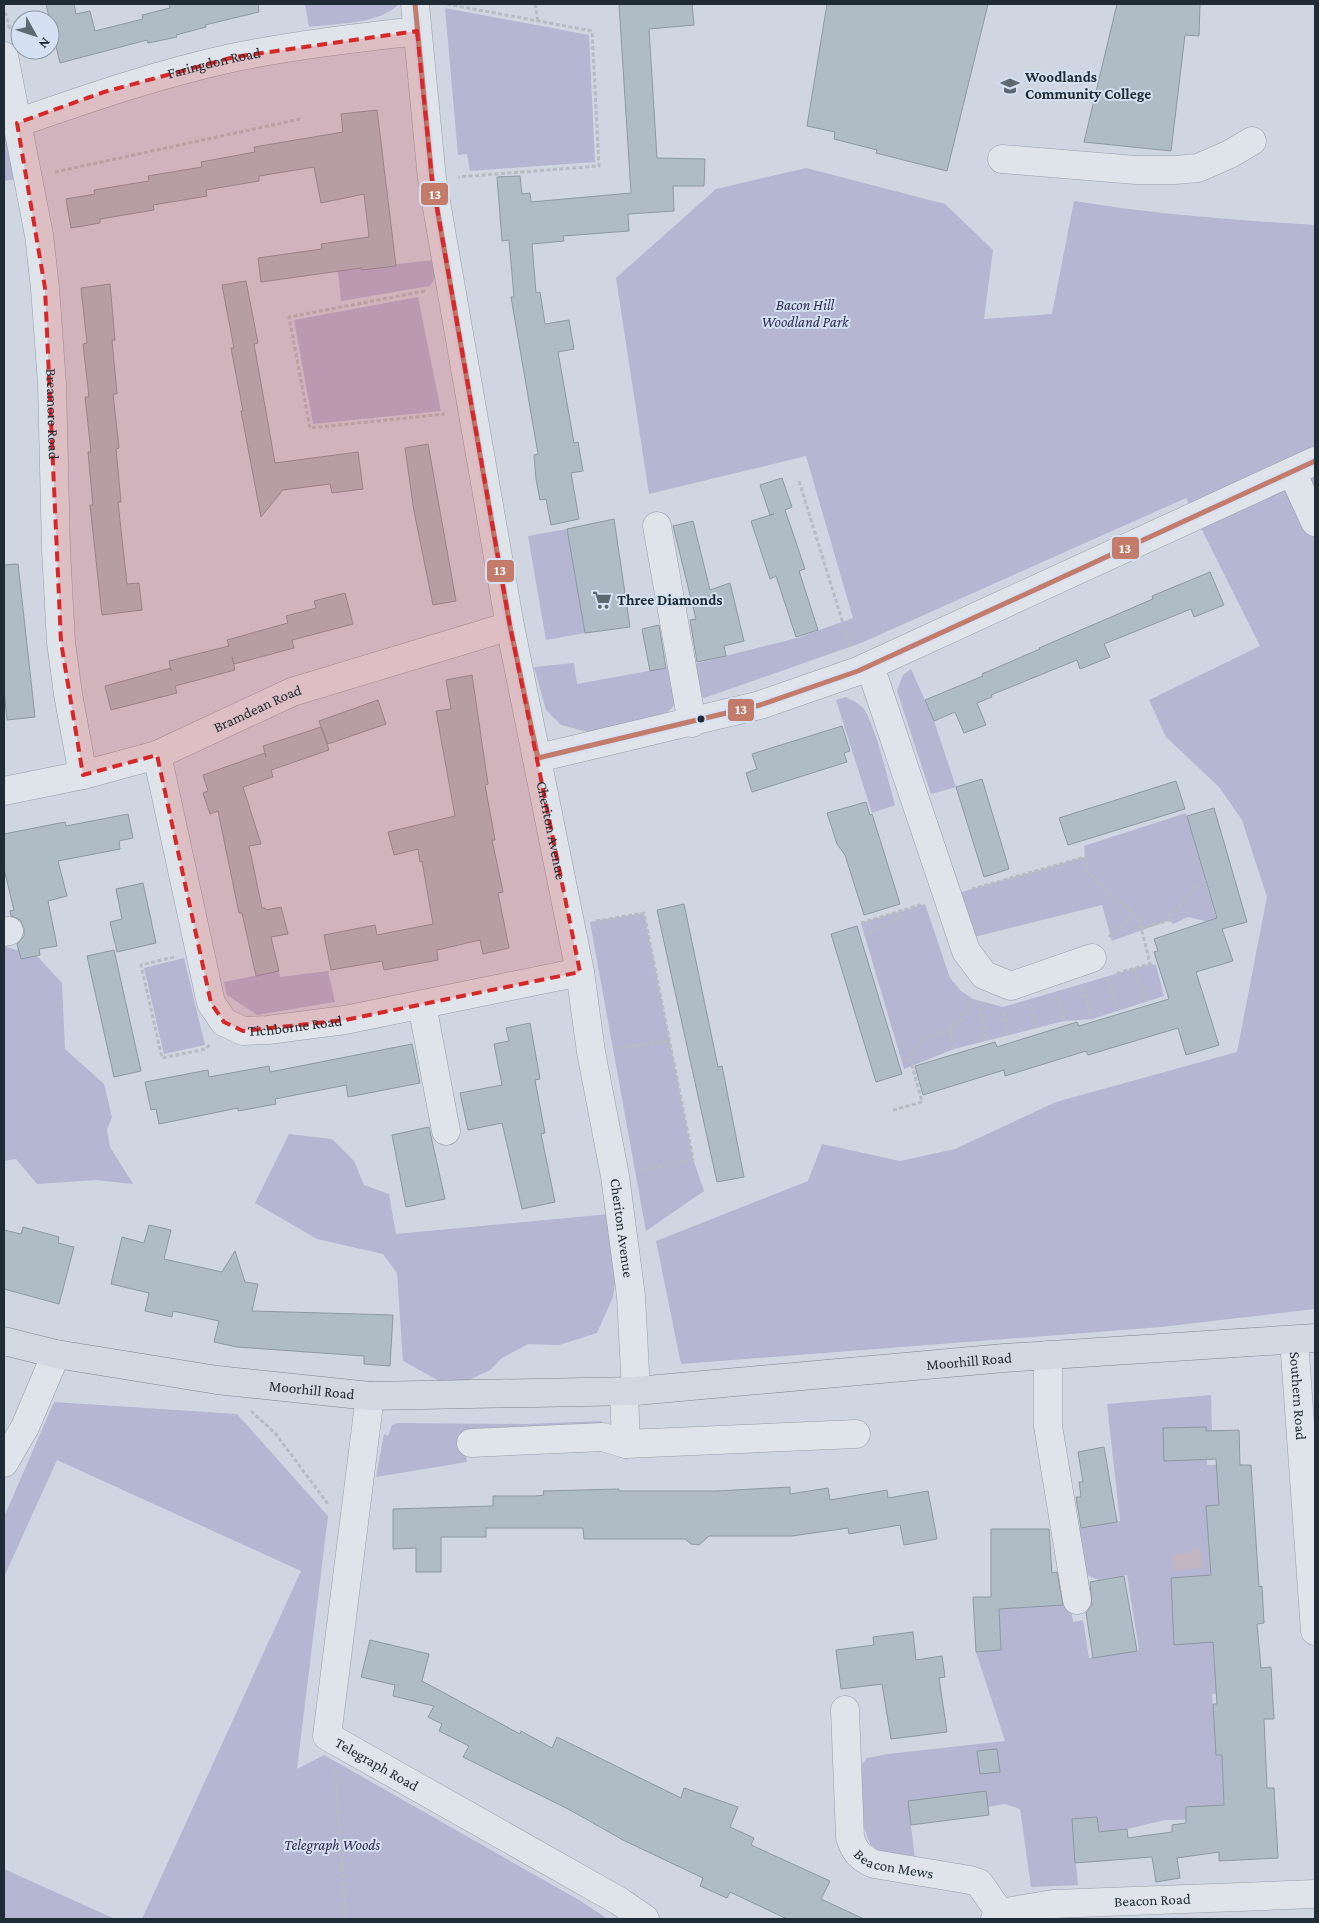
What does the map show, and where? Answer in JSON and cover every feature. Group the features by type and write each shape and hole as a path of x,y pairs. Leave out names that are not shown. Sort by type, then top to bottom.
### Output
{"main road":[{"name":"Moorhill Road","path":"4,1341 56,1354 217,1380 370,1396 630,1391 1048,1355 1304,1339"}],"street":[{"name":"Cheriton Avenue","path":"415,4 432,179 450,286 510,626 580,972 591,1052 615,1176 631,1296 630,1391"},
{"name":"Faringdon Road","path":"17,123 104,92 234,57 296,46 417,31"},
{"name":"Breamore Road","path":"4,56 38,235 49,340 61,642 68,694 83,775"},
{"path":"1002,159 1136,170 1176,170 1198,168 1230,154 1252,141"},
{"path":"538,758 692,723 760,705 864,668 1304,467 1315,522"},
{"path":"657,526 692,723"},
{"name":"Bramdean Road","path":"4,791 83,775 157,755 292,692 510,626"},
{"path":"864,668 948,896 979,991 1100,971"},
{"path":"157,755 211,1003 224,1022"},
{"name":"Tichborne Road","path":"224,1022 243,1031 268,1030 345,1020 580,972"},
{"path":"422,1005 446,1131"},
{"name":"Southern Road","path":"1304,1339 1315,1631"},
{"path":"4,1463 25,1427 56,1354"},
{"path":"1048,1355 1048,1426 1077,1600"},
{"path":"626,1444 630,1391"},
{"name":"Telegraph Road","path":"370,1396 328,1736 619,1901 645,1919"},
{"path":"472,1443 603,1437 626,1444 856,1434"},
{"name":"Beacon Mews","path":"845,1710 850,1837 854,1850 864,1860 874,1864 979,1883 998,1916"},
{"name":"Beacon Road","path":"998,1916 1053,1904 1315,1894"}],"path":[{"path":"432,179 599,166 592,31 447,4"},
{"path":"535,4 538,21"},
{"path":"27,178 300,119"},
{"path":"450,286 288,317 310,428 472,411"},
{"path":"798,481 864,668"},
{"path":"861,923 1085,857 1086,872 1140,919 1150,964 1134,968 1100,971"},
{"path":"1142,928 1170,920 1170,916 1196,887 1202,885"},
{"path":"864,935 897,919 904,910"},
{"path":"571,926 644,913 693,1159 615,1176"},
{"path":"1118,1010 1100,971 1113,931 1134,914"},
{"path":"200,950 141,965 162,1058 206,1049 224,1022"},
{"path":"1134,968 1146,1001"},
{"path":"1082,984 1092,1019"},
{"path":"979,991 986,1002"},
{"path":"892,1110 922,1102 910,1058 916,1044 926,1038 950,1030 960,1020 979,991"},
{"path":"979,991 986,1036 979,1042"},
{"path":"1056,991 1064,1021"},
{"path":"1028,1000 1037,1028"},
{"path":"1003,1007 1009,1036"},
{"path":"950,1030 954,1049"},
{"path":"591,1052 670,1041"},
{"path":"217,1380 276,1433 333,1511"},
{"path":"328,1736 336,1775 346,1919"}],"highlighted area":[{"path":"417,31 432,179 510,626 580,972 345,1020 243,1031 224,1022 211,1003 157,755 83,775 61,642 45,288 17,123 104,92 234,57"}],"green space":[{"path":"305,4 399,4 380,16 369,19 344,24 309,27"},
{"path":"445,8 589,35 595,162 470,171 467,154 458,155"},
{"path":"4,119 16,179 5,181 4,180"},
{"name":"Bacon Hill Woodland Park","path":"806,168 945,204 993,250 984,319 1052,314 1074,201 1194,216 1315,225 1315,1309 1161,1327 681,1364 656,1241 808,1181 822,1144 900,1161 955,1149 1056,1102 1237,1052 1267,897 1242,820 1219,787 1166,737 1149,700 1260,646 1186,498 861,643 704,698 699,695 686,666 797,638 853,618 806,456 649,494 616,278 716,189"},
{"path":"433,260 436,277 430,286 341,301 338,271"},
{"path":"418,297 441,411 313,424 294,320"},
{"path":"567,529 585,633 546,640 528,536"},
{"path":"574,663 577,684 670,667 677,702 664,716 588,732 561,725 546,710 534,667"},
{"path":"911,669 934,721 956,787 931,794 897,691 903,675"},
{"path":"846,697 861,706 868,716 877,740 895,805 872,813 836,700"},
{"path":"1186,813 1218,924 1188,917 1173,924 1170,920 1112,941 1102,905 962,940 948,896 1085,857 1084,846"},
{"path":"925,904 950,978 961,991 973,999 1003,1007 1150,964 1156,965 1164,996 1092,1019 1064,1021 954,1049 904,1069 861,923"},
{"path":"644,913 693,1159 704,1191 646,1231 590,922"},
{"path":"4,946 38,957 62,983 65,1049 104,1084 112,1117 107,1130 110,1147 133,1184 96,1180 37,1184 16,1159 4,1161"},
{"path":"184,958 205,1045 164,1054 144,968"},
{"path":"279,971 280,977 328,971 335,1002 257,1015 227,995 224,982"},
{"path":"289,1134 332,1139 354,1161 364,1185 389,1194 396,1234 610,1214 618,1261 613,1297 597,1333 559,1345 528,1344 502,1358 490,1370 452,1388 403,1361 397,1273 383,1254 317,1239 255,1203"},
{"path":"1211,1395 1212,1431 1206,1431 1205,1427 1163,1428 1165,1461 1207,1459 1207,1465 1217,1465 1223,1573 1210,1574 1214,1667 1228,1693 1212,1694 1216,1755 1222,1755 1224,1819 1165,1820 1127,1829 1099,1832 1097,1817 1072,1819 1078,1885 1031,1887 1020,1809 1005,1804 988,1807 908,1802 915,1859 882,1855 870,1844 858,1811 862,1764 867,1758 1005,1741 976,1652 1001,1650 998,1596 1027,1607 1061,1605 1060,1572 1065,1572 1073,1622 1083,1620 1089,1658 1139,1650 1127,1575 1098,1580 1083,1573 1070,1529 1120,1521 1107,1404"},
{"name":"Telegraph Woods","path":"54,1402 237,1414 328,1516 297,1769 324,1755 579,1900 608,1919 142,1919 301,1571 57,1460 4,1577 4,1517"},
{"path":"602,1421 602,1424 464,1444 467,1462 376,1477 384,1434 388,1436 392,1425 398,1423 526,1424"},
{"path":"4,1869 115,1919 4,1919"}],"shaded area":[{"path":"1193,1549 1201,1550 1202,1568 1174,1570 1173,1554 1192,1553"}],"building":[{"path":"46,4 74,4 76,14 90,11 95,31 143,19 142,15 170,8 169,4 258,4 259,12 205,25 206,27 176,35 177,37 148,43 147,40 60,63 60,10 47,10"},
{"path":"619,4 692,4 694,25 649,29 657,158 705,159 704,186 673,186 674,211 628,214 629,231 563,236 564,241 532,244 536,293 540,292 545,324 569,320 574,349 558,352 574,443 578,442 583,471 571,473 579,519 551,525 546,499 540,500 536,479 534,455 538,454 511,297 514,297 509,240 502,241 497,177 520,176 522,194 530,193 531,202 631,193"},
{"path":"827,4 988,4 947,171 876,153 877,150 834,139 835,132 807,126"},
{"name":"Woodlands Community College","path":"1117,4 1200,4 1199,36 1185,35 1171,151 1084,142"},
{"path":"377,110 396,266 362,270 361,268 261,282 258,258 322,249 321,244 369,237 364,194 321,203 314,167 259,176 259,181 206,190 207,196 153,205 154,210 100,219 100,223 71,228 66,199 95,194 94,190 149,181 148,176 202,167 201,162 255,152 254,147 343,132 341,114"},
{"path":"246,281 258,343 254,344 275,463 358,452 363,489 332,493 330,484 283,490 261,517 241,411 243,411 231,348 234,348 222,285"},
{"path":"110,284 115,340 112,340 117,394 113,394 119,448 116,449 121,502 118,502 127,584 139,583 142,610 102,615 90,505 93,505 88,452 91,452 85,397 89,397 83,344 87,343 81,288"},
{"path":"428,444 456,601 433,605 414,511 405,448"},
{"path":"782,478 792,507 785,510 805,569 799,571 818,630 796,637 776,576 770,579 751,521 774,514 770,515 760,485"},
{"path":"614,519 630,627 585,633 567,529"},
{"path":"693,521 710,590 730,583 744,641 724,646 726,656 697,662 690,620 696,619 673,526"},
{"path":"18,564 35,717 7,720 4,691 4,565"},
{"path":"1210,572 1224,605 1194,617 1191,609 1104,644 1110,657 1080,669 1077,660 991,695 992,697 977,703 986,725 964,733 955,712 934,721 925,700 983,676 982,674 1039,648 1153,599 1152,596"},
{"path":"345,593 353,624 292,640 294,648 234,664 232,657 235,670 175,686 177,693 111,710 105,686 170,668 169,661 229,646 227,640 288,623 286,616 316,608 314,601"},
{"path":"659,625 666,668 650,671 642,629"},
{"path":"472,675 488,784 485,785 495,840 492,840 503,892 498,893 509,948 483,954 480,940 437,950 438,960 384,970 382,961 331,970 324,935 375,925 377,935 433,924 422,861 420,862 418,849 394,855 388,832 455,816 436,711 451,709 446,680"},
{"path":"378,700 386,724 328,744 319,721"},
{"path":"842,726 850,751 844,753 847,762 752,792 746,773 757,769 752,754"},
{"path":"321,727 329,750 271,770 273,777 243,787 261,844 249,846 262,908 266,910 281,907 288,934 271,937 279,971 256,976 242,913 239,913 218,811 210,814 203,793 208,791 203,775 265,753 263,746"},
{"path":"982,779 1009,869 984,877 956,787"},
{"path":"1176,781 1185,809 1068,845 1059,818"},
{"path":"866,802 870,815 872,814 900,904 864,915 845,855 837,844 827,813"},
{"path":"1214,808 1247,922 1222,929 1233,961 1196,972 1219,1045 1186,1055 1178,1028 1088,1055 1086,1051 1005,1076 1004,1070 923,1095 915,1066 995,1042 997,1047 1077,1022 1079,1026 1169,999 1154,952 1158,951 1154,939 1217,918 1187,816"},
{"path":"128,814 133,838 119,841 120,849 58,861 67,896 48,901 57,946 39,949 40,955 21,959 17,944 24,936 24,928 20,920 11,916 10,911 14,910 4,869 4,834 65,822 66,826"},
{"path":"143,883 156,943 117,952 110,922 122,919 116,889"},
{"path":"684,904 718,1067 722,1066 744,1177 717,1182 657,910"},
{"path":"857,926 902,1074 876,1082 831,934"},
{"path":"114,950 141,1071 114,1077 87,956"},
{"path":"530,1023 540,1079 535,1080 545,1133 541,1134 555,1202 522,1209 502,1123 468,1130 460,1093 502,1085 494,1044 509,1041 506,1028"},
{"path":"412,1044 420,1083 348,1097 346,1085 275,1099 276,1104 238,1111 238,1108 159,1124 156,1109 151,1110 145,1082 208,1070 209,1077 269,1066 270,1072"},
{"path":"429,1127 445,1199 406,1207 392,1135"},
{"path":"149,1225 171,1230 164,1259 222,1272 235,1251 245,1282 258,1284 252,1311 393,1315 390,1366 364,1364 364,1356 237,1347 214,1342 219,1321 173,1311 172,1317 145,1311 149,1293 111,1284 122,1237 144,1243"},
{"path":"23,1227 59,1237 58,1243 74,1247 59,1304 4,1289 4,1230 21,1234"},
{"path":"1206,1427 1206,1431 1239,1430 1240,1465 1251,1465 1259,1587 1262,1586 1264,1623 1257,1624 1261,1668 1271,1667 1274,1719 1264,1719 1267,1788 1274,1788 1278,1858 1219,1861 1219,1852 1177,1858 1180,1878 1156,1882 1152,1857 1075,1863 1072,1819 1097,1817 1099,1832 1127,1829 1128,1838 1172,1832 1172,1825 1186,1823 1186,1807 1224,1805 1222,1755 1216,1755 1213,1704 1217,1704 1213,1642 1174,1645 1171,1578 1211,1575 1206,1506 1219,1505 1216,1459 1164,1461 1163,1428"},
{"path":"1104,1447 1117,1522 1081,1528 1076,1497 1081,1497 1079,1482 1083,1482 1078,1452"},
{"path":"790,1487 790,1494 828,1488 830,1500 887,1490 888,1498 928,1491 937,1539 904,1545 900,1525 849,1534 848,1528 792,1536 709,1536 699,1545 691,1544 685,1539 584,1539 583,1528 486,1528 486,1537 441,1537 441,1572 416,1572 416,1548 393,1549 393,1509 493,1506 493,1496 536,1496 544,1495 543,1491 619,1489 619,1491 717,1491"},
{"path":"991,1529 1049,1529 1052,1573 1057,1572 1063,1605 999,1609 1001,1650 976,1652 973,1597 991,1597"},
{"path":"1124,1576 1137,1651 1093,1658 1086,1613 1092,1605 1090,1582"},
{"path":"913,1632 916,1660 942,1656 945,1677 939,1678 947,1732 891,1739 882,1684 841,1689 836,1650 874,1645 873,1637"},
{"path":"370,1640 429,1654 422,1681 520,1734 521,1731 552,1748 557,1737 681,1798 684,1788 738,1807 730,1827 754,1838 751,1845 830,1881 821,1899 864,1919 787,1919 730,1892 727,1898 700,1886 703,1878 623,1840 570,1810 463,1757 469,1746 439,1731 442,1724 428,1717 434,1706 393,1696 395,1685 361,1677"},
{"path":"997,1749 1000,1772 980,1774 977,1751"},
{"path":"986,1791 989,1815 911,1825 908,1801"}],"transit line":[{"name":"13","path":"415,4 432,179 510,626 538,758"},
{"name":"13","path":"538,758 760,705 858,671 1315,461"}],"place":[{"name":"Woodlands Community College","path":"1010,86"},
{"name":"Three Diamonds","path":"602,600"}]}
